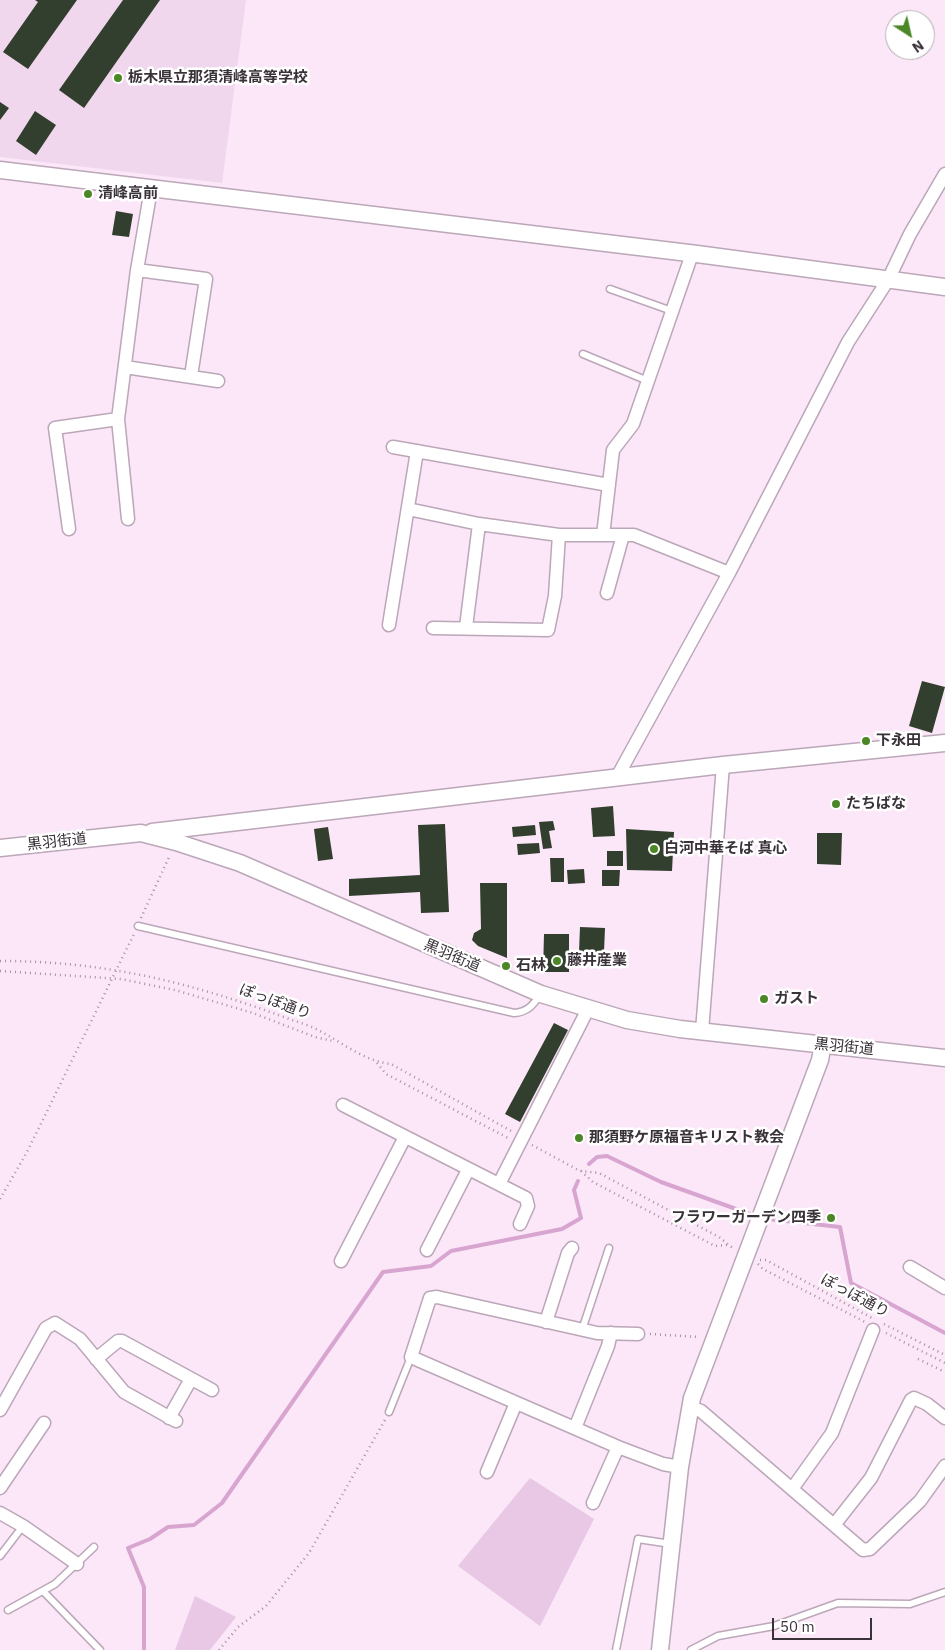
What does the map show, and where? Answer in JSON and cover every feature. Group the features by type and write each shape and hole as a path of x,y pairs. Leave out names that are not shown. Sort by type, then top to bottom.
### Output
{"street":[{"path":"0,170 692,254 945,288"},
{"path":"616,779 729,573 848,342 888,280 910,234 945,174"},
{"path":"128,519 118,419 137,270 151,189"},
{"path":"603,535 613,450 633,424 692,254"},
{"path":"137,270 206,278 191,376"},
{"path":"125,367 191,376 218,382"},
{"path":"69,529 55,428 118,419"},
{"path":"393,447 609,485"},
{"path":"389,625 417,452"},
{"path":"408,509 479,524 560,535 634,535 729,573"},
{"path":"466,627 479,524"},
{"path":"433,628 466,627 548,630 555,596 560,535"},
{"path":"607,593 623,535"},
{"path":"141,833 723,765 945,743"},
{"path":"702,1031 723,765"},
{"name":"黒羽街道","path":"0,848 141,833 176,842 240,863 541,994 627,1020 702,1031 945,1058"},
{"path":"499,1184 588,1009"},
{"path":"660,1650 680,1467 690,1407 713,1337 820,1060 823,1044"},
{"path":"343,1105 526,1198 528,1206 520,1224"},
{"path":"341,1261 405,1137"},
{"path":"427,1250 468,1170"},
{"path":"546,1322 568,1252 572,1248"},
{"path":"910,1267 945,1288"},
{"path":"638,1334 582,1330 437,1297 430,1298 411,1357 618,1447 663,1464 680,1467"},
{"path":"0,1410 50,1324 61,1326 80,1339 124,1392 173,1420 191,1379"},
{"path":"792,1489 832,1433 874,1328"},
{"path":"575,1428 608,1346 610,1333"},
{"path":"96,1358 118,1341 122,1341 212,1390"},
{"path":"834,1525 871,1478 911,1400 914,1398 927,1404 945,1418"},
{"path":"486,1472 516,1403"},
{"path":"690,1407 701,1411 863,1550 870,1549 920,1501 945,1466"},
{"path":"0,1488 44,1423"},
{"path":"592,1503 618,1447"},
{"path":"0,1513 23,1526 77,1564"}],"lane":[{"path":"610,289 672,310"},
{"path":"583,354 648,381"},
{"path":"138,926 514,1012 524,1012 541,994"},
{"path":"582,1330 609,1248"},
{"path":"389,1412 411,1357"},
{"path":"0,1556 23,1526"},
{"path":"616,1650 638,1539 672,1544"},
{"path":"8,1610 43,1592 94,1547"},
{"path":"43,1592 100,1650"},
{"path":"691,1650 718,1636 774,1626 838,1604 910,1604 945,1592"}],"path":[{"path":"0,1199 27,1152 118,969 176,842"},
{"name":"ぽっぽ通り","path":"0,961 118,969 190,985 236,1000 320,1031 335,1041 377,1062 391,1064 512,1130 516,1137"},
{"path":"0,971 113,978 175,990 253,1013 315,1037 335,1041"},
{"path":"377,1062 386,1074 511,1139"},
{"path":"528,1142 580,1171 593,1182 715,1246 727,1245"},
{"path":"580,1171 599,1173 719,1237 727,1245 738,1250"},
{"name":"ぽっぽ通り","path":"874,1328 763,1269 754,1259 766,1260 945,1355"},
{"path":"874,1328 945,1363"},
{"path":"638,1334 713,1337"},
{"path":"918,1359 945,1372"},
{"path":"219,1650 238,1627 266,1606 309,1553 389,1412"}],"shaded area":[{"name":"栃木県立那須清峰高等学校","path":"0,0 246,0 222,183 0,157"},
{"path":"530,1478 594,1519 540,1626 458,1566"},
{"path":"195,1596 236,1617 210,1650 175,1650"}],"building":[{"path":"35,0 77,0 28,69 3,52 38,2"},
{"path":"123,0 160,0 84,108 59,90"},
{"path":"0,102 9,108 0,120"},
{"path":"35,111 56,125 36,155 16,141"},
{"path":"116,211 133,214 129,237 112,235"},
{"path":"922,681 945,687 932,733 909,726"},
{"path":"613,806 615,836 593,837 591,808"},
{"path":"553,821 555,830 549,831 552,848 543,849 539,822"},
{"path":"445,824 449,912 421,913 420,892 349,896 349,879 420,875 418,825"},
{"path":"535,825 536,835 513,837 512,827"},
{"path":"328,827 333,859 318,861 314,829"},
{"path":"626,829 674,832 672,871 627,870"},
{"path":"817,833 842,833 841,865 817,864"},
{"path":"539,843 540,853 518,855 517,844"},
{"path":"607,851 623,851 623,866 607,866"},
{"path":"550,858 564,858 564,882 551,882"},
{"path":"584,869 585,883 568,884 567,870"},
{"path":"602,870 620,870 619,886 602,886"},
{"path":"480,883 507,883 507,958 478,946 472,940 474,933 481,929"},
{"path":"580,927 605,928 604,952 579,952"},
{"path":"544,934 569,934 569,972 543,972"},
{"path":"554,1023 568,1030 520,1122 505,1114"}],"waterway":[{"path":"589,1164 597,1157 607,1156 661,1182 750,1214"},
{"path":"144,1650 144,1587 128,1548 150,1539 168,1527 194,1525 222,1503 383,1272 431,1266 451,1251 562,1229 581,1218 574,1190 578,1181"},
{"path":"768,1219 840,1227 851,1283 945,1333"}],"place":[{"name":"栃木県立那須清峰高等学校","path":"118,78"},
{"name":"清峰高前","path":"88,194"},
{"name":"下永田","path":"866,741"},
{"name":"たちばな","path":"836,804"},
{"name":"白河中華そば 真心","path":"654,849"},
{"name":"藤井産業","path":"557,961"},
{"name":"石林","path":"506,966"},
{"name":"ガスト","path":"764,999"},
{"name":"那須野ケ原福音キリスト教会","path":"579,1138"},
{"name":"フラワーガーデン四季","path":"831,1218"}]}
